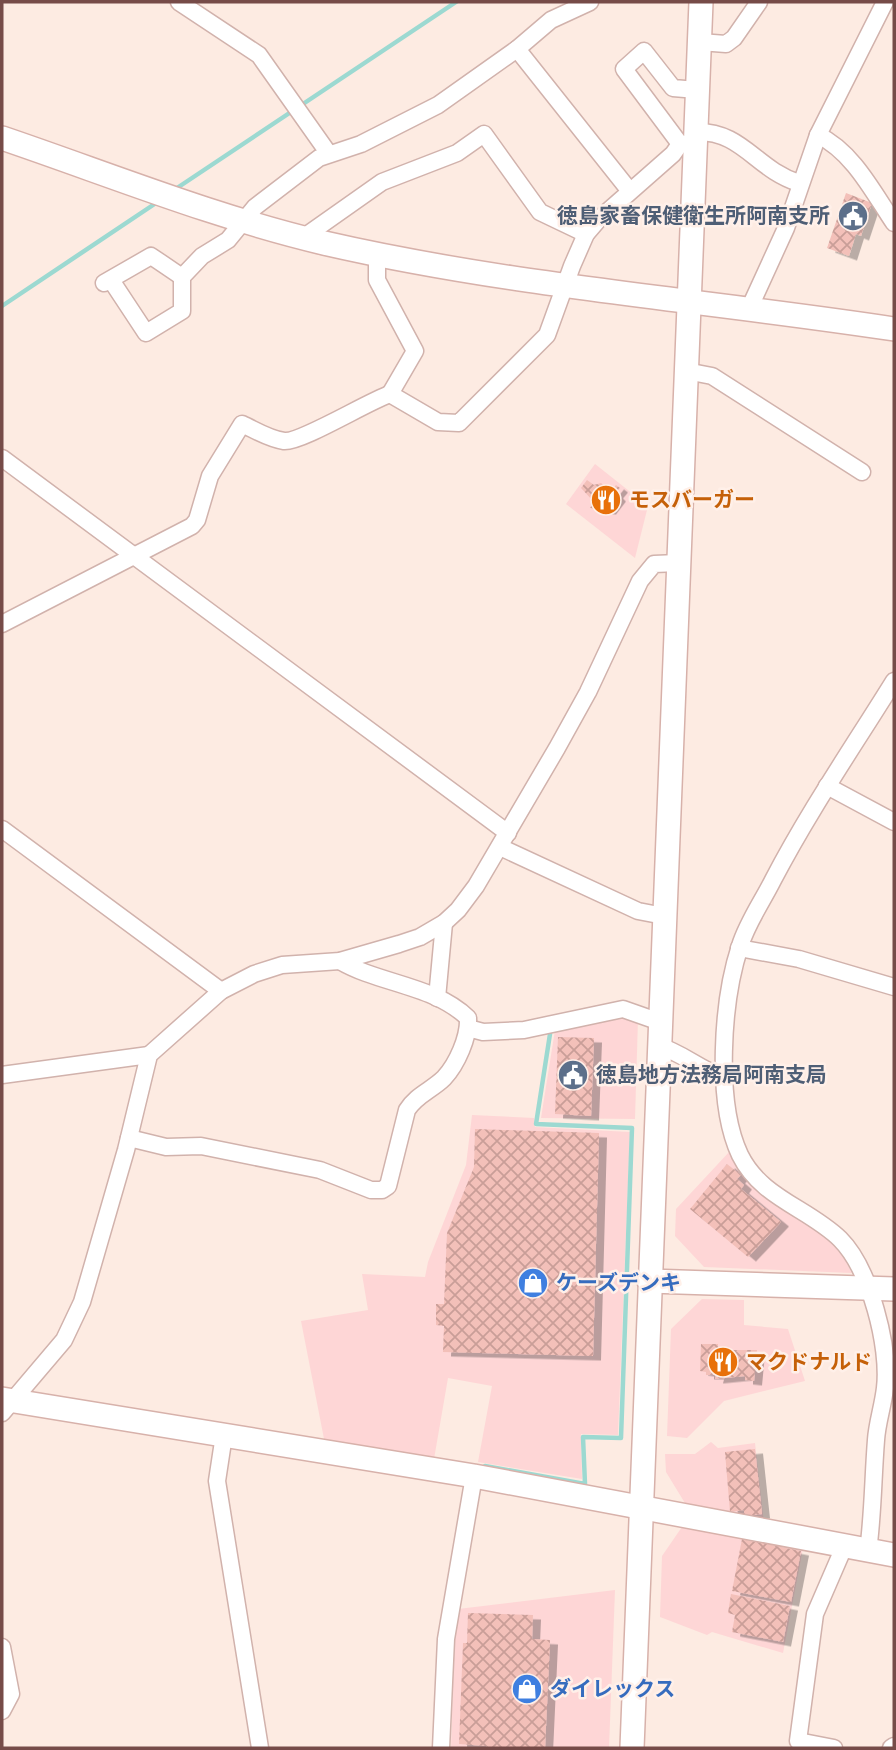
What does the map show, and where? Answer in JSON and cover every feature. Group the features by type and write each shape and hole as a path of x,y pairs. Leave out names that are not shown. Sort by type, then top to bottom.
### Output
{"street":[{"path":"179,2 259,55 329,153"},
{"path":"182,277 150,256 106,282 146,333 182,311 182,277 202,256 228,240 256,207 329,153 361,144 396,129 439,105 517,49 551,20 590,2"},
{"path":"632,1748 686,371 690,140 697,90 701,2"},
{"path":"700,42 726,44 734,38 760,2"},
{"path":"749,309 786,228 799,183 818,135 885,2"},
{"path":"517,49 629,190"},
{"path":"690,140 624,69 644,51 673,88 697,90"},
{"path":"304,237 382,182 457,153 484,134 540,212 586,234"},
{"path":"390,394 438,422 458,423 547,335 586,234 629,190 690,140 725,135 780,177 799,183"},
{"path":"818,135 832,142 847,156 894,223"},
{"path":"2,138 245,221 377,254 437,266 894,329"},
{"path":"2,625 192,526 197,520 210,476 242,424 286,441 304,437 331,420 390,394 415,351 377,280 377,254"},
{"path":"686,371 712,376 862,472"},
{"path":"2,458 136,555 504,840 638,911 664,916"},
{"path":"2,1075 149,1055 221,991 254,974 282,965 340,961 420,937 444,923 476,886 504,840 588,692 640,580 654,564 678,563"},
{"path":"868,1552 887,1419 886,1364 874,1304 843,1242 827,1227 772,1194 750,1172 739,1153 726,1105 723,1077 726,1022 739,947 794,840 894,681"},
{"path":"827,786 894,822"},
{"path":"2,829 221,991"},
{"path":"437,998 444,923"},
{"path":"739,947 799,959 894,986"},
{"path":"130,1138 166,1147 201,1146 320,1170 357,1186 382,1190 393,1176 407,1110 413,1100 443,1078 468,1028 468,1018 456,1007 437,998 340,961"},
{"path":"468,1028 483,1032 524,1030 623,1009 660,1022"},
{"path":"659,1046 676,1051 712,1074 723,1077"},
{"path":"5,1404 64,1340 82,1302 130,1138 149,1055"},
{"path":"649,1281 894,1289"},
{"path":"5,1404 224,1435 474,1476 894,1555"},
{"path":"224,1435 217,1480 260,1748"},
{"path":"442,1748 446,1639 474,1476"},
{"path":"827,1748 798,1741 815,1614 844,1547"},
{"path":"2,1647 11,1694 2,1711"}],"shaded area":[{"path":"595,464 648,506 635,558 566,504"},
{"path":"623,1015 638,1019 635,1119 541,1118 555,1030"},
{"path":"472,1115 534,1118 535,1127 630,1132 618,1435 581,1434 582,1479 478,1462 492,1386 448,1378 434,1459 325,1444 301,1321 368,1310 362,1274 425,1277 428,1262 466,1165"},
{"path":"730,1151 763,1196 822,1231 836,1243 852,1273 704,1267 675,1236 676,1209"},
{"path":"702,1299 744,1300 744,1325 788,1329 805,1381 724,1401 687,1438 667,1436 671,1329"},
{"path":"711,1442 718,1448 755,1443 764,1523 688,1508 666,1472 665,1454 695,1454"},
{"path":"684,1524 803,1548 783,1653 712,1632 707,1635 660,1617 662,1556"},
{"path":"615,1590 609,1748 451,1748 458,1609"}],"building":[{"name":"徳島家畜保健衛生所阿南支所","path":"846,193 872,203 861,236 856,234 849,256 827,248"},
{"path":"587,480 594,485 601,483 611,491 616,485 620,488 615,494 618,497 608,510 590,508 594,502 581,488"},
{"path":"558,1037 594,1038 591,1116 555,1114"},
{"path":"475,1129 599,1133 593,1356 443,1352 444,1326 436,1325 436,1304 444,1304 447,1233 474,1167"},
{"path":"727,1164 741,1175 737,1179 744,1185 741,1189 781,1222 748,1257 690,1209"},
{"path":"701,1344 718,1344 718,1350 757,1350 754,1381 745,1380 745,1376 715,1379 716,1375 706,1375 706,1372 700,1371"},
{"path":"755,1449 762,1514 744,1516 744,1510 730,1512 725,1452"},
{"path":"742,1539 801,1551 791,1602 732,1591"},
{"path":"731,1594 790,1606 783,1642 732,1632 735,1615 728,1613"},
{"path":"468,1613 533,1615 532,1639 550,1640 545,1748 486,1748 487,1746 459,1744 463,1643 467,1643"}],"waterway":[{"path":"174,190 456,2"},
{"path":"2,306 159,201"},
{"path":"485,1466 585,1484 583,1437 621,1438 632,1128 536,1124 550,1034"}],"place":[{"name":"徳島家畜保健衛生所阿南支所","path":"853,216"},
{"name":"モスバーガー","path":"606,500"},
{"name":"徳島地方法務局阿南支局","path":"573,1075"},
{"name":"ケーズデンキ","path":"533,1283"},
{"name":"マクドナルド","path":"723,1362"},
{"name":"ダイレックス","path":"527,1689"}]}
